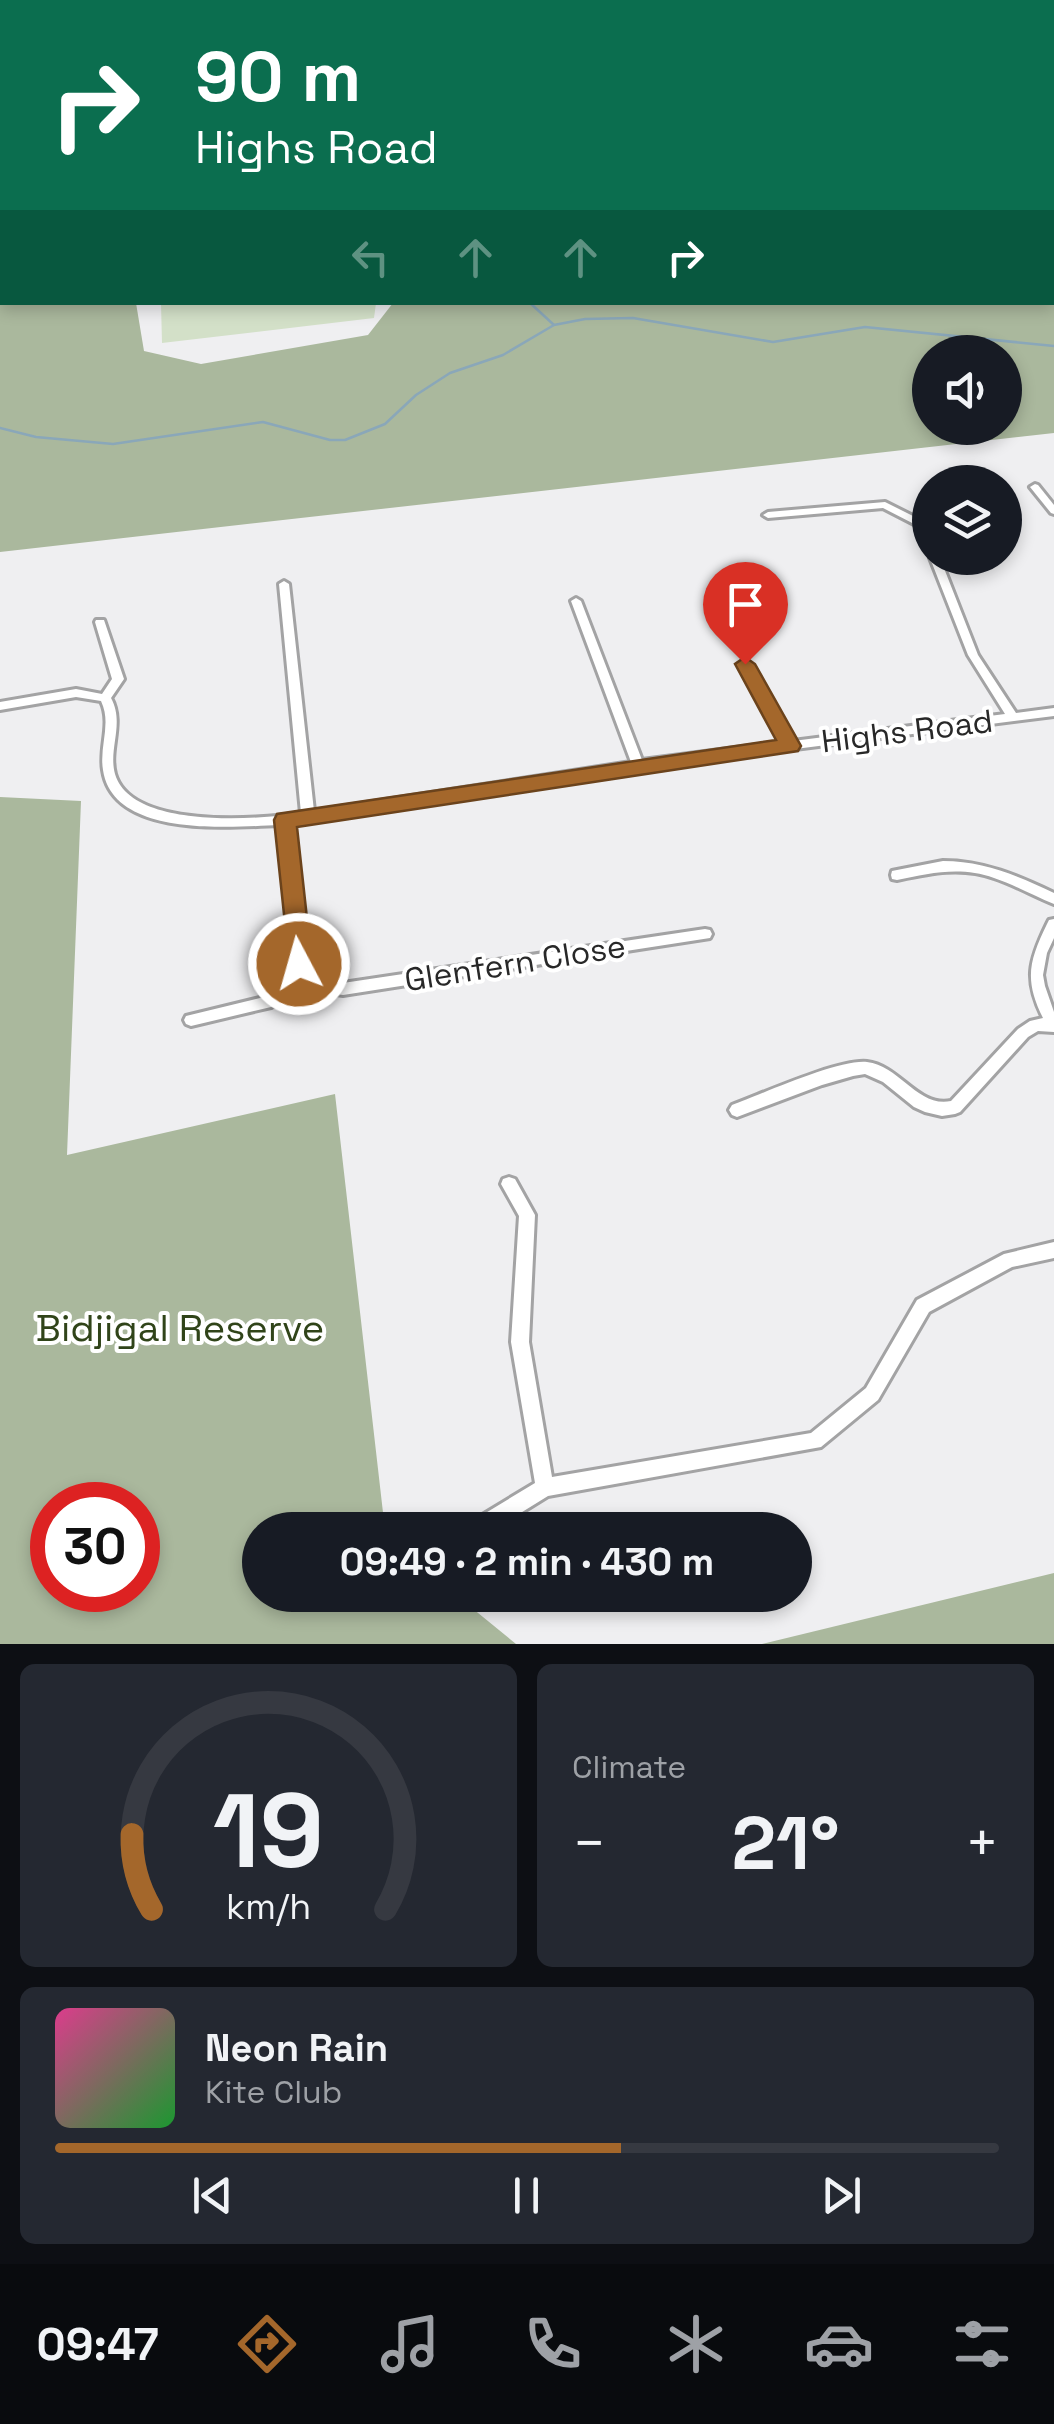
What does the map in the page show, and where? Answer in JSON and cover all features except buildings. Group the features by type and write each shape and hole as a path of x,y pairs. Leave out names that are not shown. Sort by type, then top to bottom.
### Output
{"street":[{"path":"1054,484 1035,487 1054,511"},
{"path":"768,515 885,505 912,519"},
{"path":"942,575 973,655 1013,717"},
{"path":"284,584 308,816"},
{"path":"576,600 638,766"},
{"name":"Highs Road","path":"100,622 118,679 104,698 112,708 108,776 124,796 150,816 285,820 638,766 1054,712"},
{"path":"745,664 790,746"},
{"path":"0,706 76,693 104,698"},
{"path":"191,1020 272,1001 310,980 299,964 285,820"},
{"path":"897,875 967,864 984,867 1054,899"},
{"path":"737,1110 861,1067 884,1074 934,1110 955,1107 1023,1033 1035,1025 1053,1025 1036,988 1034,972 1054,924"},
{"name":"Glenfern Close","path":"310,980 324,988 343,990 705,934"},
{"path":"509,1184 527,1215 520,1342 545,1487"},
{"path":"505,1512 545,1487 815,1441 872,1394 923,1306 1010,1260 1054,1250"}],"green space":[{"path":"0,305 136,305 144,351 201,364 368,335 391,305 1054,305 1054,433 1022,437 1022,335 912,335 912,445 948,445 0,552"},
{"path":"161,305 376,305 374,318 162,343"},
{"name":"Bidjigal Reserve","path":"0,797 81,801 67,1155 335,1094 383,1512 242,1512 242,1612 477,1612 516,1644 0,1644"},
{"path":"1054,1573 1054,1644 762,1644"}],"waterway":[{"path":"532,305 554,325"},
{"path":"554,325 585,319 633,318 773,342 865,327 1054,346"},
{"path":"0,428 36,437 113,444 263,422 330,440 345,440 385,424 416,395 450,373 503,355 554,325"}],"route":[{"path":"299,964 285,820 790,746 745,664"}]}
